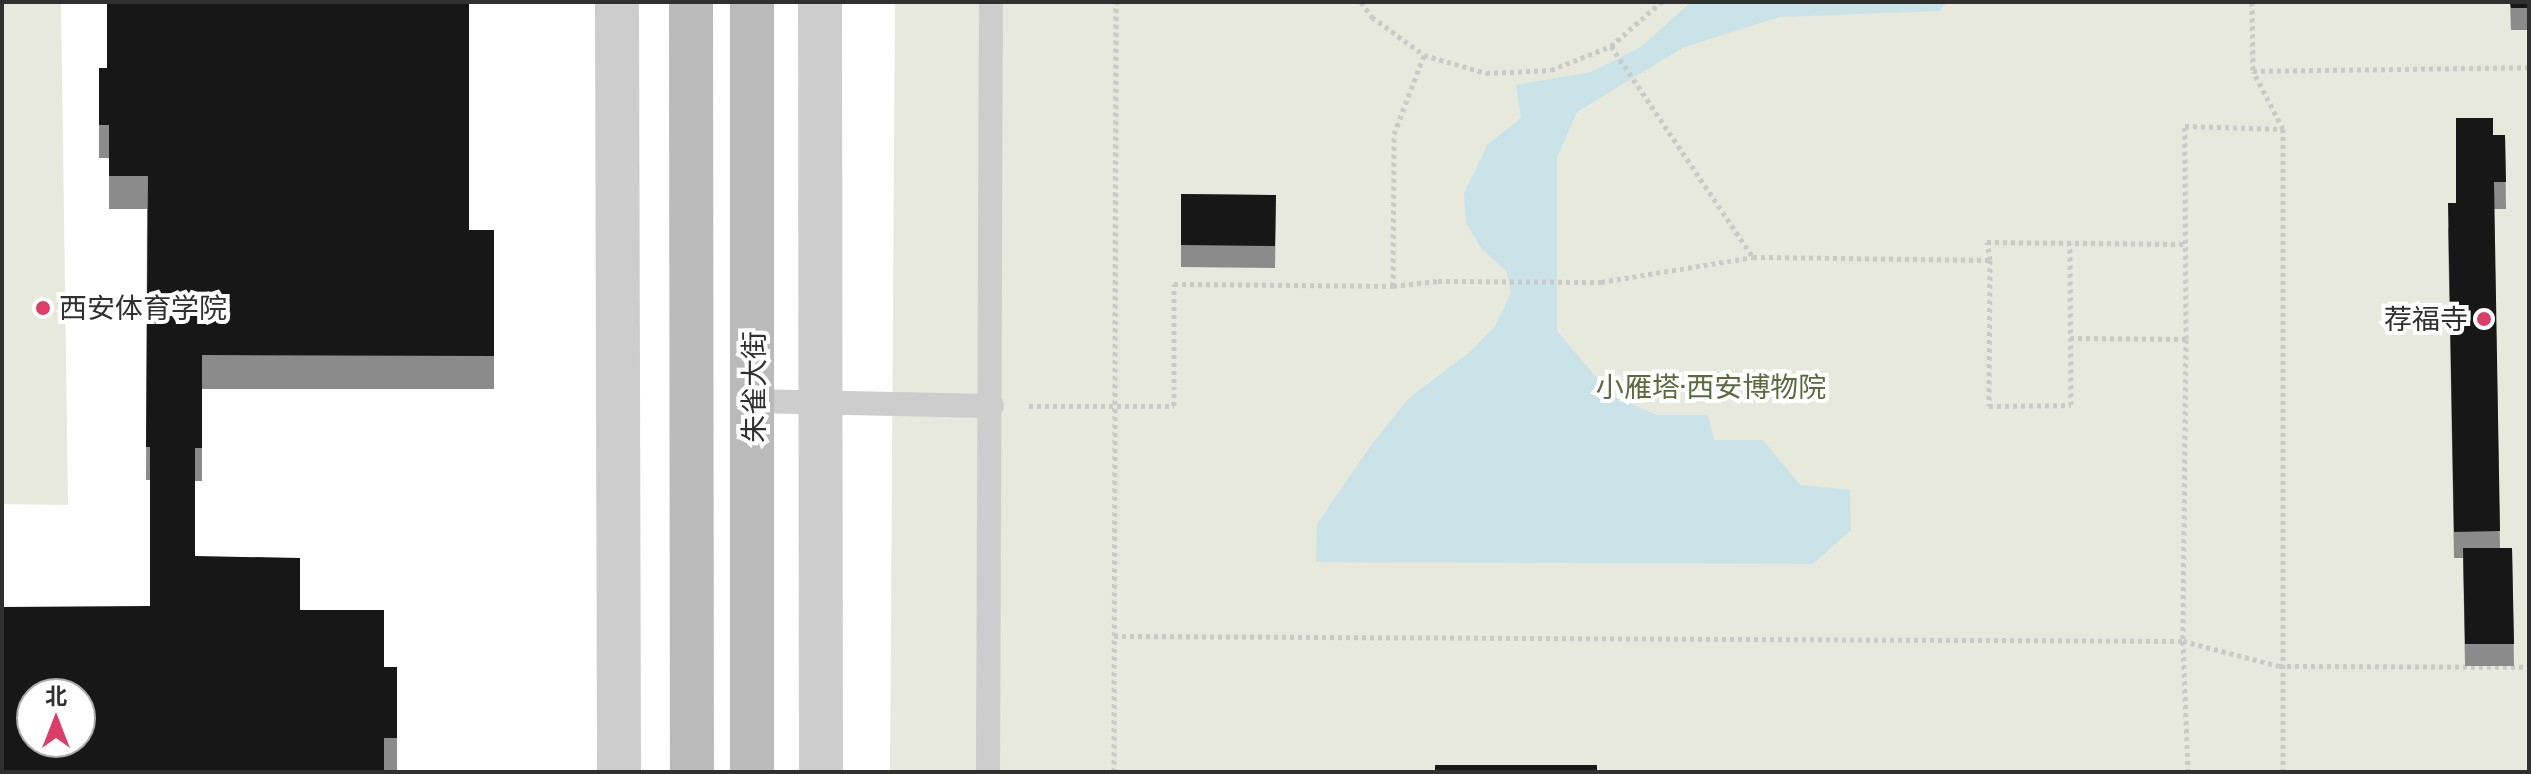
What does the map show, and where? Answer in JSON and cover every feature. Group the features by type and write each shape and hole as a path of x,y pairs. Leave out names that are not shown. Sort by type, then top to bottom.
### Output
{"main road":[{"path":"691,2 692,772"},
{"name":"朱雀大街","path":"752,2 752,772"}],"street":[{"path":"617,2 619,772"},
{"path":"820,2 821,772"}],"lane":[{"path":"988,772 992,406 991,2"},
{"path":"754,401 992,406"}],"path":[{"path":"1114,772 1116,2"},
{"path":"1361,2 1372,17 1424,55 1486,73 1551,70 1611,46 1661,2"},
{"path":"2252,2 2253,71 2283,129 2279,666 2283,772"},
{"path":"1611,46 1637,80 1753,257"},
{"path":"1393,286 1394,134 1424,55"},
{"path":"2253,71 2529,67"},
{"path":"2188,772 2183,641 2185,126 2283,129"},
{"path":"2070,243 2071,405 1989,406 1990,260 1987,242 2185,244"},
{"path":"992,406 1174,406 1174,284 1393,286 1438,281 1601,282 1753,257 1990,260"},
{"path":"2070,338 2186,339"},
{"path":"1114,636 2183,641 2279,666 2529,667"}],"green space":[{"name":"西安体育学院","path":"2,2 61,2 68,505 2,504"},
{"name":"小雁塔·西安博物院","path":"895,2 2529,2 2529,772 890,772"}],"water":[{"path":"1691,2 1948,2 1939,11 1780,17 1684,47 1577,112 1557,158 1557,331 1612,396 1657,415 1708,415 1714,440 1763,440 1800,485 1850,490 1851,530 1813,564 1316,562 1317,524 1372,444 1409,398 1471,351 1495,326 1511,293 1507,272 1481,248 1466,223 1464,193 1488,144 1521,118 1516,85 1591,72 1641,47"}],"building":[{"path":"107,2 469,2 469,230 494,230 494,356 202,355 202,448 195,448 195,556 300,558 300,610 384,610 384,667 397,667 397,738 384,738 384,772 2,772 2,607 150,606 150,447 146,447 148,176 109,176 109,125 99,125 99,68 107,68"},
{"path":"2510,2 2529,2 2529,8 2511,8"},
{"path":"2456,118 2493,118 2493,135 2505,135 2506,182 2494,182 2500,531 2454,532 2448,203 2456,203"},
{"path":"1181,194 1276,195 1275,246 1181,245"},
{"path":"2463,548 2512,548 2514,644 2465,644"},
{"path":"1435,765 1597,765 1597,772 1435,772"}],"place":[{"name":"西安体育学院","path":"43,308"},
{"name":"荐福寺","path":"2484,319"}]}
